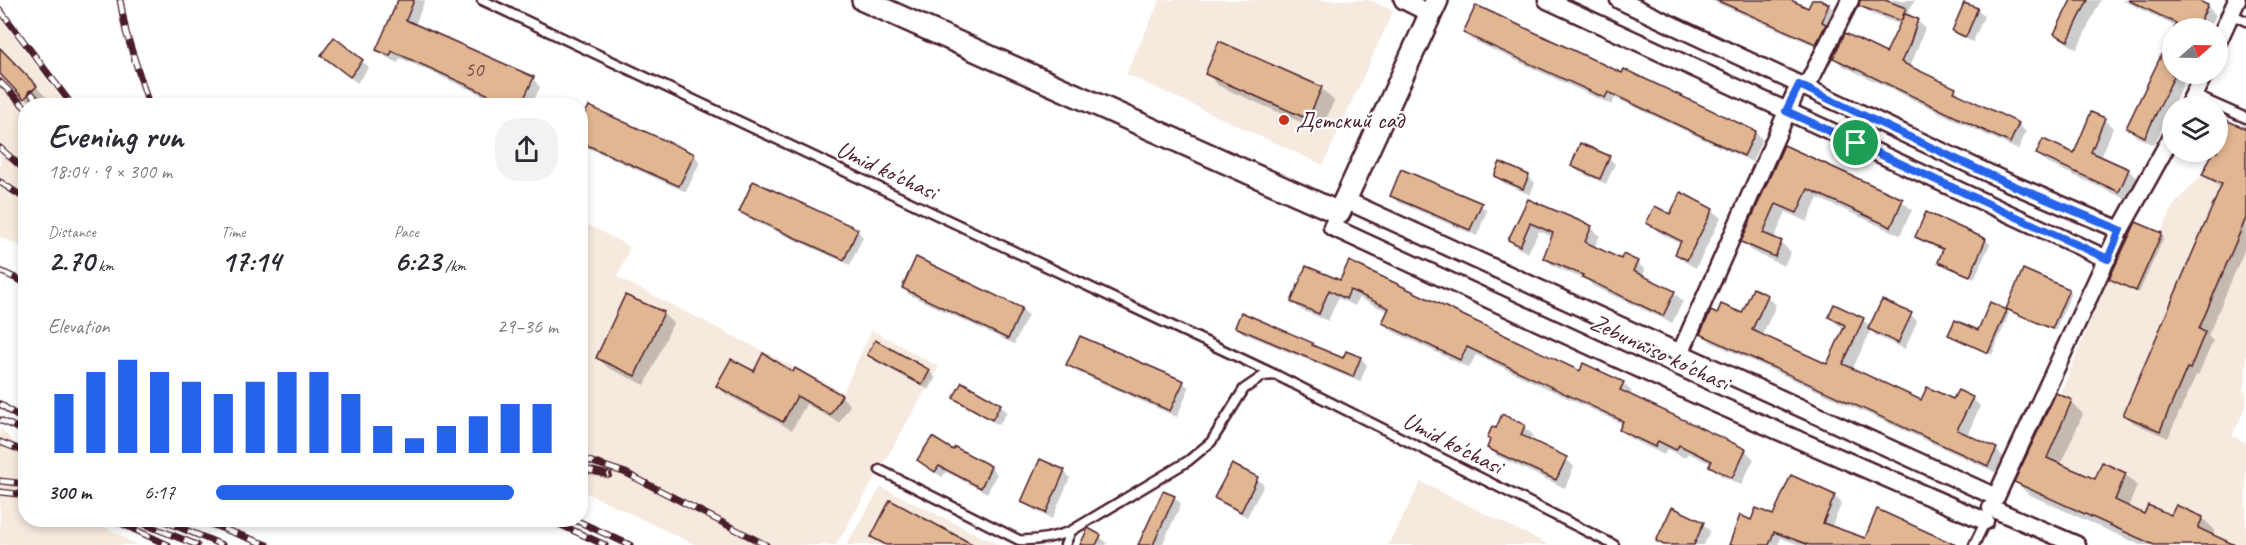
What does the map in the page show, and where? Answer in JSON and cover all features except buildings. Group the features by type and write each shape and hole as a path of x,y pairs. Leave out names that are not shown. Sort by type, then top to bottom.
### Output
{"street":[{"path":"864,0 1342,206 1434,7 1402,0"},
{"path":"1547,0 2108,259"},
{"path":"1619,0 2005,182 2120,230"},
{"path":"1680,354 1786,111 1850,0"},
{"path":"1991,509 2120,230 2162,154"},
{"path":"1994,207 2006,203 2010,198 2010,191 2005,182"},
{"name":"Zebunniso ko'chasi","path":"1991,509 1680,354 1342,206 1332,227 1707,400 1991,509 2077,545"}],"lane":[{"name":"Umid ko'chasi","path":"482,0 1276,375 1614,545"},
{"path":"2234,7 2246,21"},
{"path":"2228,112 2246,118"},
{"path":"880,470 1019,540 1034,541 1051,538 1071,531 1188,461 1210,442 1244,389 1263,376 1276,375"},
{"path":"1974,545 1991,509"},
{"path":"1065,545 1071,531"}],"shaded area":[{"name":"Детский сад","path":"1160,0 1369,0 1393,11 1323,165 1126,74"},
{"path":"0,17 61,98 18,98 18,245 0,237"},
{"path":"2202,175 2222,184 2246,214 2246,382 2242,390 2246,392 2246,407 2232,436 2246,443 2246,545 2151,545 2013,482 2052,392 2060,395 2108,279 2136,291 2173,206"},
{"path":"588,225 630,247 617,277 843,392 872,330 939,367 836,545 696,545 588,493"},
{"path":"0,428 18,447 18,527 105,527 137,545 0,545"},
{"path":"1421,482 1549,545 1388,545"},
{"path":"881,487 999,545 846,545"}],"railway":[{"path":"120,0 126,32 147,98"},
{"path":"0,10 67,98"},
{"path":"0,82 18,100"},
{"path":"31,93 35,98"},
{"path":"0,148 18,164"},
{"path":"0,182 18,194"},
{"path":"0,271 18,279"},
{"path":"0,404 18,416"},
{"path":"0,420 18,428"},
{"path":"0,442 18,449"},
{"path":"588,461 626,473 766,545"},
{"path":"588,470 609,475"},
{"path":"0,481 18,483"},
{"path":"0,492 18,494"},
{"path":"588,526 630,545"},
{"path":"129,527 168,545"},
{"path":"152,527 197,545"},
{"path":"179,527 222,545"},
{"path":"219,527 267,545"},
{"path":"566,527 605,545"}],"place":[{"name":"Детский сад","path":"1284,120"}],"route":[{"path":"1799,85 2005,182 2120,230 2108,259 1856,143 1786,111 1799,85"}]}
